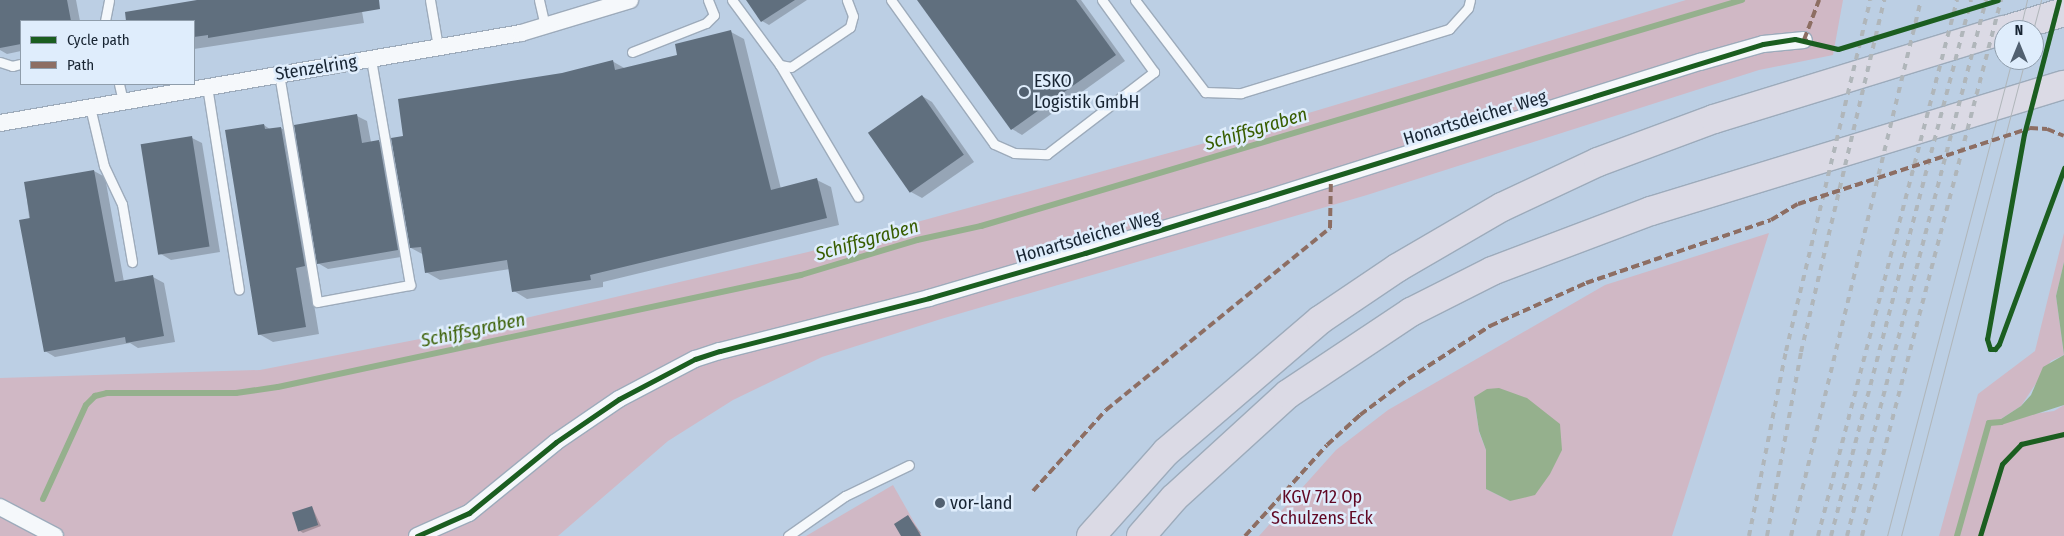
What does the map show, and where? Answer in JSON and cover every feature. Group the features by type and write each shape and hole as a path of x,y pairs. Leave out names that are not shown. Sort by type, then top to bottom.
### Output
{"highway":[{"path":"2037,20 2064,12"},
{"path":"1091,536 1166,452 1320,320 1397,268 1502,207 1598,162 1714,119 1994,33"},
{"path":"1141,536 1220,453 1288,394 1411,312 1492,271 1651,211 2064,84"}],"street":[{"name":"Stenzelring","path":"0,123 545,27 630,0"},
{"name":"Honartsdeicher Weg","path":"417,536 443,527 480,505 556,442 619,399 711,354 802,328 929,298 1085,253 1700,62 1764,44 1804,40"},
{"path":"0,507 55,536"}],"lane":[{"path":"106,20 109,0"},
{"path":"430,0 438,47"},
{"path":"539,0 545,27"},
{"path":"632,52 706,23 714,15 708,0"},
{"path":"732,0 780,64 858,197"},
{"path":"780,64 792,67 850,27 853,16 847,0"},
{"path":"891,0 994,144 1014,153 1047,154 1154,72 1102,0"},
{"path":"1135,0 1205,92 1241,92 1449,29 1468,8 1470,0"},
{"path":"279,74 317,302 410,285 371,59"},
{"path":"0,62 12,66 20,64"},
{"path":"119,85 123,101"},
{"path":"207,86 239,290"},
{"path":"90,107 104,166 122,204 132,262"},
{"path":"788,536 845,496 909,465"}],"green space":[{"path":"1686,0 1843,0 1833,55 1759,70 1367,195 941,319 822,357 733,400 668,441 558,536 0,536 0,378 260,370 513,321 808,252 1245,132"},
{"name":"KGV 712 Op Schulzens Eck","path":"1769,233 1672,536 1259,536 1336,450 1388,410 1605,285","holes":["1474,397 1510,501 1486,489 1486,450 1479,432"]},
{"path":"2064,233 2064,262 2056,296 2064,355 2051,361 2021,406 2001,419 2054,411 2064,405 2064,536 1939,536 1978,394 2035,351"},
{"path":"893,485 922,536 806,536"}],"shaded area":[{"path":"2064,262 2064,355 2056,296"},
{"path":"2064,355 2064,405 2001,425 2001,419 2021,406 2031,395 2043,367"},
{"path":"1499,388 1527,398 1560,424 1562,450 1550,474 1535,495 1510,501 1486,489 1486,450 1479,431 1474,397 1487,389"}],"building":[{"path":"0,0 67,0 71,20 20,20 20,44 0,48"},
{"path":"197,0 379,0 380,9 208,38 208,35 195,37 195,20 126,20 125,12"},
{"path":"746,0 795,0 761,22"},
{"name":"ESKO Logistik GmbH","path":"917,0 1076,0 1116,55 1011,130"},
{"path":"731,30 771,190 817,178 827,218 590,275 591,280 512,292 507,260 425,273 421,247 410,248 391,138 403,136 398,99 562,73 613,60 615,70 677,55 675,44"},
{"path":"922,95 964,155 910,193 868,133"},
{"path":"357,114 362,143 379,140 398,250 317,264 294,125"},
{"path":"264,124 265,129 281,127 305,266 296,268 306,327 258,335 225,130"},
{"path":"192,136 210,247 158,255 141,144"},
{"path":"94,170 115,282 153,275 164,336 126,343 125,337 44,352 19,220 30,218 24,182"},
{"path":"312,506 318,525 298,532 292,512"},
{"path":"908,515 921,536 901,536 894,524"}],"waterway":[{"name":"Schiffsgraben","path":"43,499 86,405 95,396 107,393 236,393 278,387 801,275 917,240 981,226 1742,0"},
{"path":"1957,536 1989,423 2001,422"}],"tram line":[{"path":"2022,20 2027,0"},
{"path":"2036,20 2041,0"},
{"path":"1887,536 2009,70"},
{"path":"1901,536 2022,70"}],"railway":[{"path":"1749,536 1786,351 1870,0"},
{"path":"1767,536 1801,352 1884,0"},
{"path":"1791,536 1921,0"},
{"path":"1818,536 1957,0"},
{"path":"1831,536 1971,0"},
{"path":"1847,536 1986,0"},
{"path":"1862,536 2001,0"}],"marked path":[{"path":"1808,41 1804,40 1819,0"},
{"path":"1245,536 1327,445 1360,415 1408,379 1490,326 1586,283 1771,220 1798,204 2030,128 2047,129 2064,136"},
{"path":"1033,491 1106,410 1330,228 1331,178"}],"cycle path":[{"path":"417,536 469,513 556,442 619,399 695,359 929,298 1085,253 1763,44 1795,39 1838,49 1998,0"},
{"path":"2059,0 2024,134 1987,339 1990,349 1995,349 1999,344 2064,168"},
{"path":"1980,536 2002,464 2021,444 2064,434"}],"place":[{"name":"ESKO Logistik GmbH","path":"1024,92"},
{"name":"vor-land","path":"940,503"}]}
